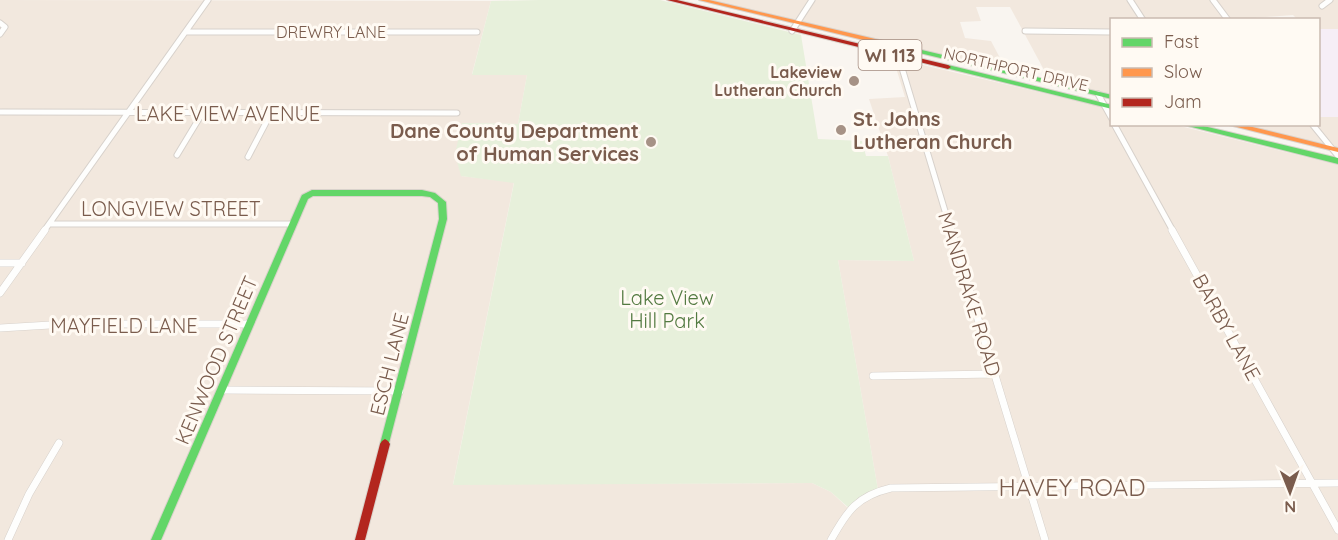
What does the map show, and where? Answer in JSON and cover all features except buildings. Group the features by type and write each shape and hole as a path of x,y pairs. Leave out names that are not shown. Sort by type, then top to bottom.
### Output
{"main road":[{"name":"NORTHPORT DRIVE","path":"669,0 898,47 1110,97"},
{"name":"NORTHPORT DRIVE","path":"702,0 899,57 1108,106"},
{"path":"1191,126 1338,162"},
{"path":"1236,126 1336,152"},
{"name":"ESCH LANE","path":"308,194 422,193 442,202 443,219 360,540"},
{"name":"KENWOOD STREET","path":"156,540 292,224 308,194"}],"street":[{"path":"0,293 208,0"},
{"path":"794,27 812,0"},
{"path":"1130,0 1142,18"},
{"path":"1213,0 1226,18"},
{"path":"1322,6 1330,0"},
{"path":"0,33 4,29 2,24"},
{"name":"DREWRY LANE","path":"186,32 477,32"},
{"path":"1025,32 1110,32"},
{"name":"MANDRAKE ROAD","path":"898,47 899,57 1046,540"},
{"path":"1098,94 1108,106"},
{"name":"LAKE VIEW AVENUE","path":"0,112 457,113"},
{"path":"177,155 203,112"},
{"path":"248,157 271,113"},
{"name":"BARBY LANE","path":"1115,126 1338,530"},
{"path":"1314,126 1336,152"},
{"name":"LONGVIEW STREET","path":"49,224 292,224"},
{"path":"0,263 22,263"},
{"name":"MAYFIELD LANE","path":"0,328 67,324 249,324"},
{"path":"873,376 995,374"},
{"path":"221,390 400,391"},
{"path":"8,540 29,494 59,443"},
{"name":"HAVEY ROAD","path":"831,540 843,516 861,497 878,490 891,488 1338,483"}],"shaded area":[{"path":"0,0 491,1 472,74 527,75 518,124 462,123 461,176 514,182 453,484 812,483 831,492 849,509 878,490 838,260 914,261 888,156 869,99 905,97 893,58 1110,109 1110,126 1180,126 1338,165 1338,540 0,540"},
{"path":"702,0 1338,0 1338,29 1320,29 1320,18 1296,18 1293,15 1254,18 1110,18 1110,97 1051,83 1010,7 976,7 981,21 960,22 965,38 991,41 1008,73"},
{"path":"1320,29 1338,29 1338,117 1320,117"},
{"path":"1320,117 1338,117 1338,150 1232,126 1320,126"}],"green space":[{"name":"Lake View Hill Park","path":"660,0 801,35 818,139 862,141 866,156 888,156 914,261 838,260 878,490 850,509 831,492 812,483 453,485 514,183 461,176 455,154 462,123 518,124 527,75 472,75 491,1"}],"traffic: fast":[{"path":"888,44 1110,97"},
{"path":"948,67 1110,107"},
{"path":"1191,126 1338,161"},
{"path":"156,540 305,197 312,193 422,193 432,195 442,202 443,219 385,444"}],"traffic: slow":[{"path":"702,0 888,44"},
{"path":"1236,126 1338,150"}],"traffic: jam":[{"path":"670,0 948,67"},
{"path":"360,540 385,444"}],"place":[{"name":"Lakeview Lutheran Church","path":"854,81"},
{"name":"St. Johns Lutheran Church","path":"841,130"},
{"name":"Dane County Department of Human Services","path":"651,142"}]}
